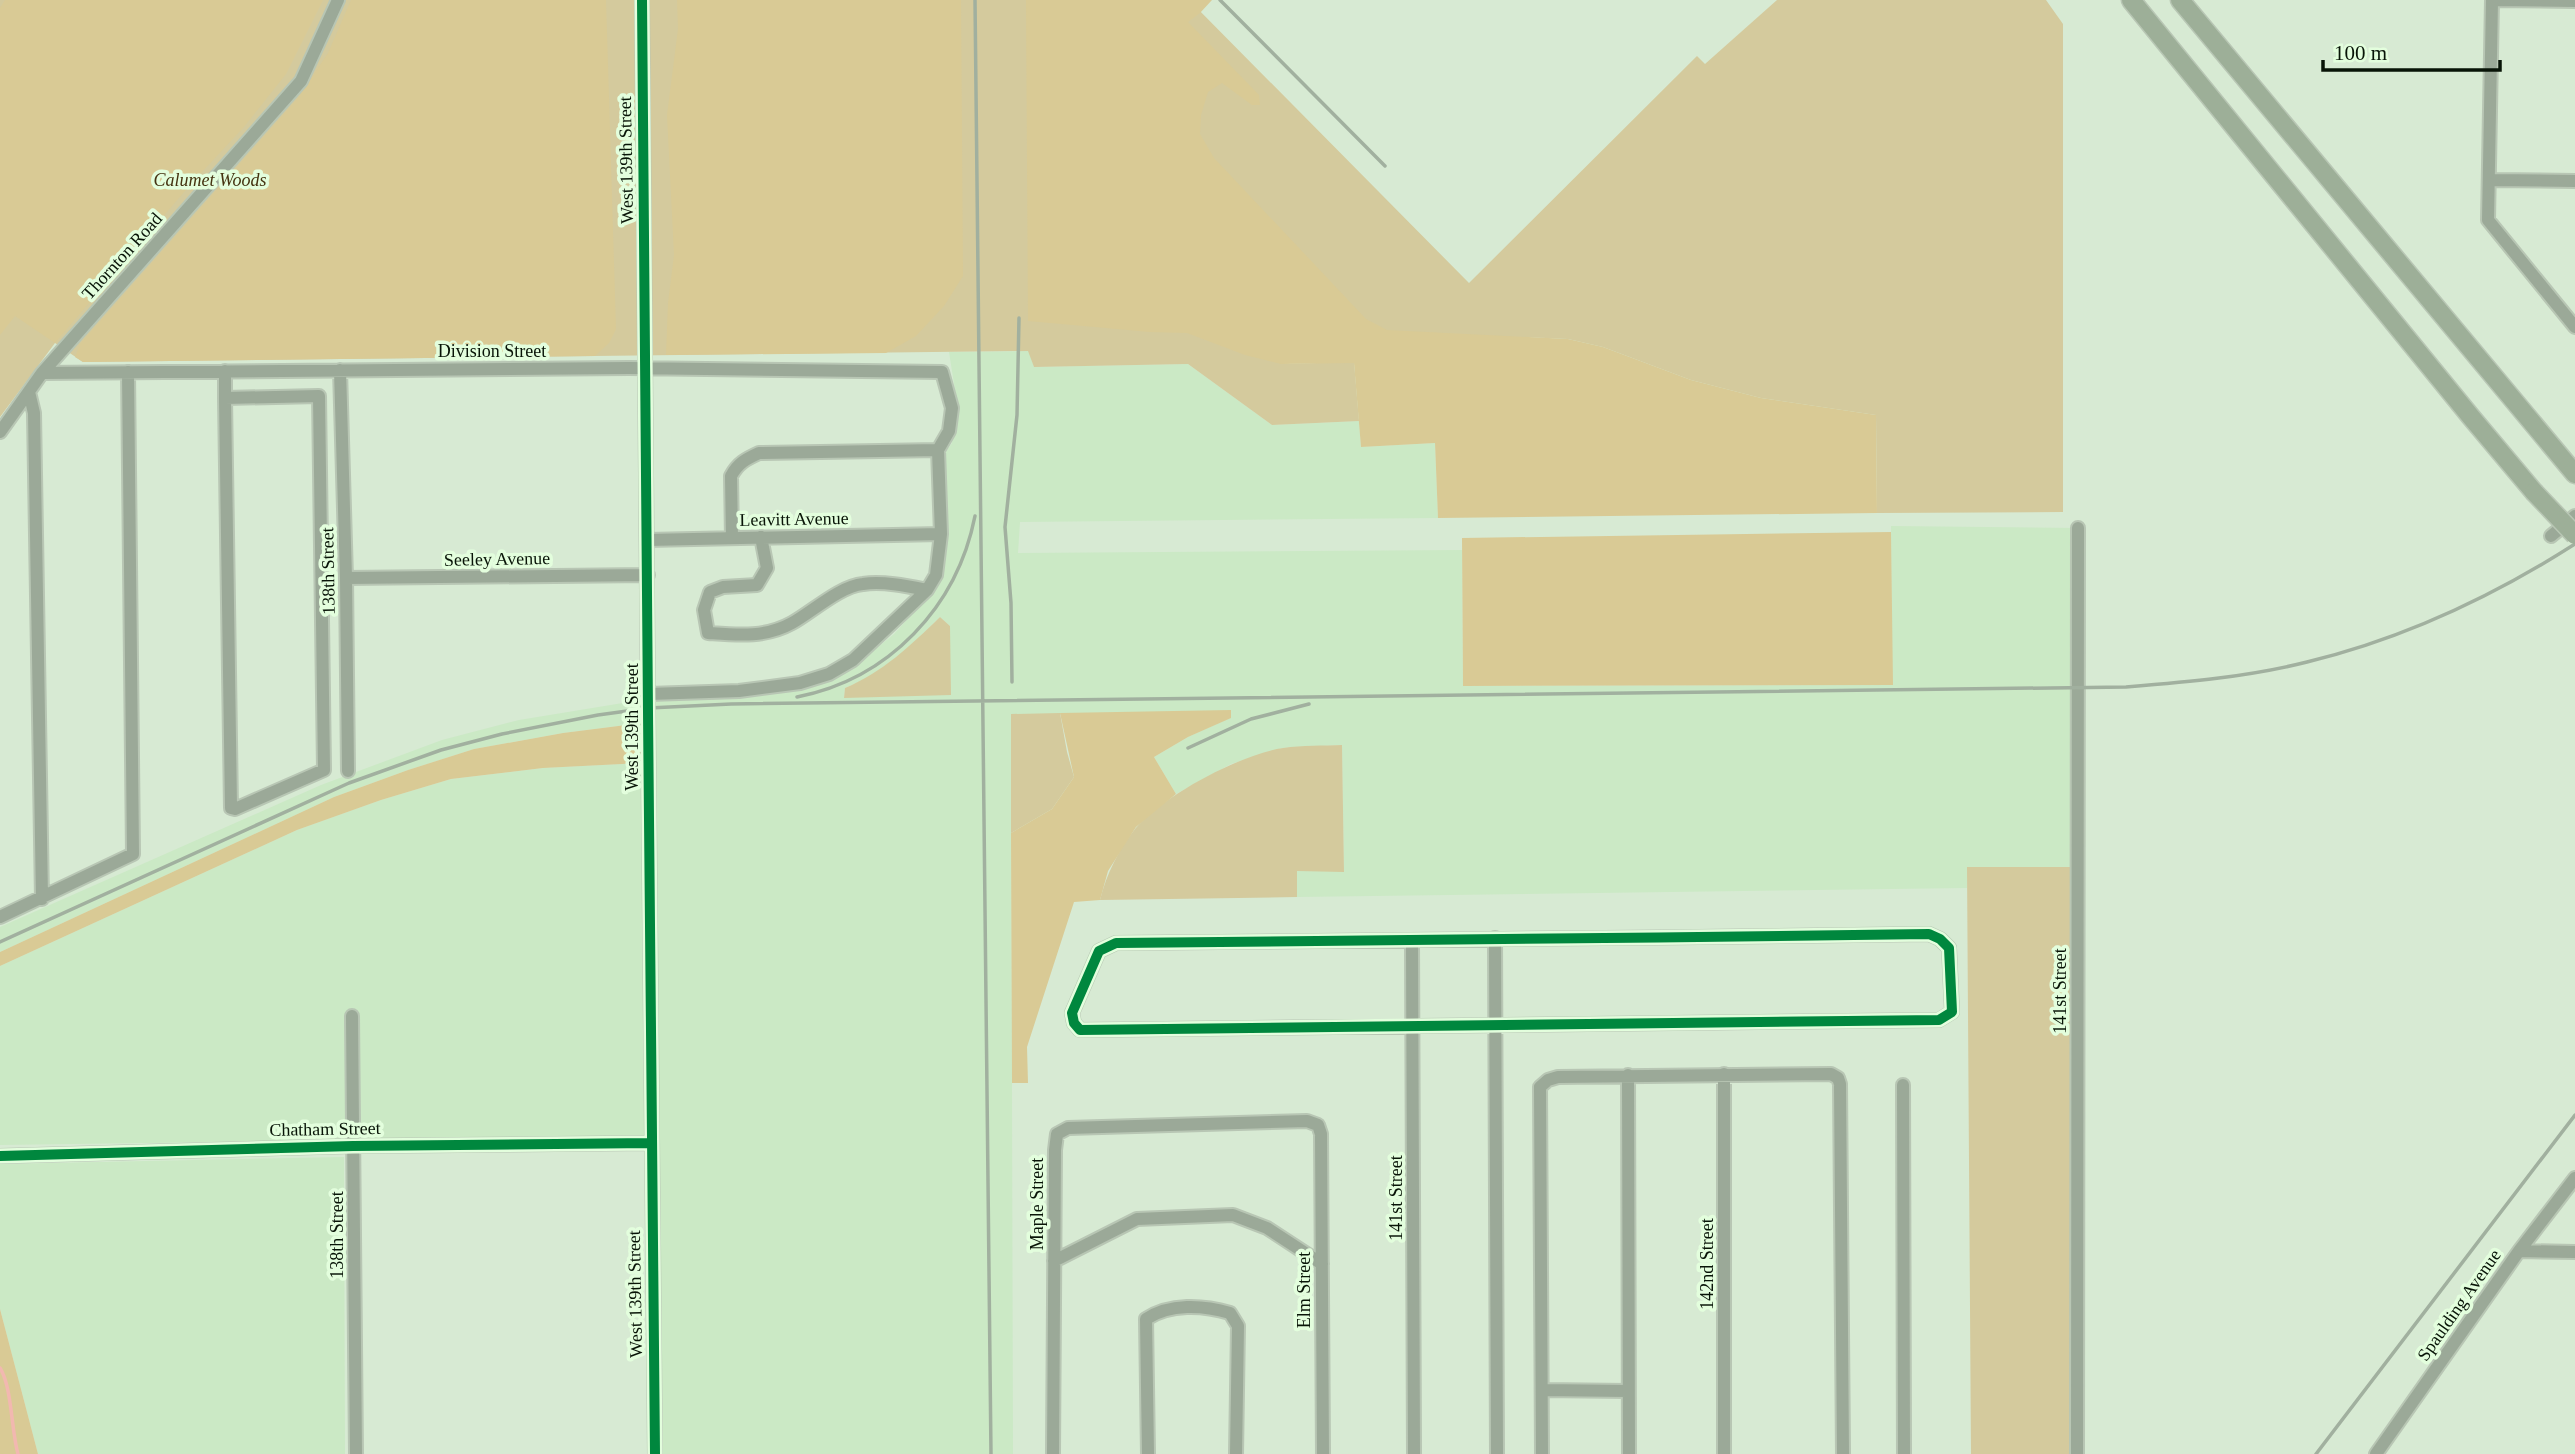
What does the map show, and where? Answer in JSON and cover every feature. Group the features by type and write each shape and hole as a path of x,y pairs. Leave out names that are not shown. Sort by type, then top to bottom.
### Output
{"highway":[{"path":"2131,0 2470,417 2575,535"},
{"path":"2180,0 2572,471"}],"street":[{"name":"Thornton Road","path":"0,432 42,373 301,81 338,0"},
{"name":"West 139th Street","path":"642,0 655,1454"},
{"path":"2575,1 2491,0 2488,220 2575,327"},
{"path":"2489,180 2575,181"},
{"name":"Division Street","path":"42,373 646,368 942,372 952,408 948,431 938,450"},
{"name":"138th Street","path":"340,370 348,771"},
{"path":"225,371 225,398 231,808 235,809 324,770 319,396 225,398"},
{"path":"0,916 132,854 128,372"},
{"path":"29,392 34,413 41,899"},
{"path":"649,694 739,691 800,682 829,674 853,660 927,590 936,575 941,534 938,450 759,453 735,467 731,476 732,538"},
{"path":"2551,537 2575,516"},
{"name":"141st Street","path":"2077,1454 2078,528"},
{"name":"Leavitt Avenue","path":"647,540 941,534"},
{"path":"761,537 767,568 757,585 723,587 710,592 704,610 708,633 764,634 790,624 835,596 861,584 927,590"},
{"name":"Seeley Avenue","path":"346,578 648,576"},
{"path":"1929,934 1940,939 1949,948 1952,1012 1939,1020 1080,1030 1074,1023 1072,1013 1099,951 1116,943 1412,942 1495,938 1929,934"},
{"path":"1495,938 1493,1025 1496,1072 1496,1454"},
{"name":"141st Street","path":"1412,942 1414,1454"},
{"name":"138th Street","path":"352,1016 356,1454"},
{"name":"142nd Street","path":"1724,1074 1724,1454"},
{"path":"1542,1454 1540,1087 1548,1080 1558,1077 1831,1074 1838,1077 1840,1084 1843,1454"},
{"path":"1628,1075 1629,1454"},
{"path":"1903,1085 1904,1454"},
{"name":"Maple Street","path":"1053,1454 1057,1134 1069,1128 1307,1121 1318,1125"},
{"name":"Elm Street","path":"1318,1125 1321,1134 1322,1454"},
{"name":"Chatham Street","path":"0,1156 354,1146 651,1143"},
{"name":"Spaulding Avenue","path":"2376,1454 2519,1251 2575,1178"},
{"path":"1054,1261 1137,1219 1233,1215 1267,1228 1322,1265"},
{"path":"2519,1251 2575,1252"},
{"path":"1148,1454 1146,1319 1174,1308 1208,1306 1230,1313 1238,1326 1236,1454"},
{"path":"1542,1390 1628,1391"}],"shaded area":[{"path":"5,0 323,0 286,74 243,128 190,185 55,343 15,316 0,335 0,8"},
{"path":"351,0 606,0 616,329 609,343 595,356 83,362 75,357 80,344 298,98 328,53"},
{"path":"677,0 961,0 963,276 944,306 916,336 886,353 666,355 668,303 674,255 667,115 678,29"},
{"path":"1026,0 1212,0 1188,22 1259,95 1260,105 1252,105 1222,83 1208,92 1201,115 1200,134 1214,158 1366,319 1387,330 1568,339 1603,347 1691,380 1761,398 1876,415 1877,513 1438,518 1435,443 1361,447 1354,363 1281,364 1245,355 1187,333 1028,321"},
{"path":"1029,351 1034,367 1188,364 1272,425 1359,421 1361,447 1435,443 1438,518 1020,522 1018,553 1462,550 1463,686 1892,685 1891,526 2078,528 2078,867 1968,867 1967,888 1297,897 1297,871 1344,871 1342,745 1282,748 1231,764 1176,794 1154,757 1188,737 1230,718 1011,714 1013,1454 663,1454 655,699 743,696 856,665 894,634 931,593 943,456 952,443 955,390 949,352","holes":["940,617 950,626 844,698 845,688 870,677 906,650"]},
{"path":"1891,532 1893,685 1463,686 1462,538"},
{"path":"641,700 642,723 563,733 474,749 334,797 0,952 0,927 321,785 442,740 519,720"},
{"path":"1231,710 1231,718 1188,737 1154,757 1176,794 1136,827 1108,871 1100,900 1074,902 1027,1047 1028,1083 1012,1083 1011,833 1052,809 1074,777 1060,713"},
{"path":"642,723 642,763 543,768 451,779 381,800 297,830 0,966 0,952 334,797 474,749 563,733"},
{"path":"642,763 645,1136 0,1145 0,966 297,830 381,800 451,779 543,768"},
{"path":"344,1157 345,1454 38,1454 0,1309 0,1164"},
{"path":"0,1309 38,1454 0,1454"}],"green space":[{"name":"Calumet Woods","path":"0,0 1189,0 1469,283 1697,56 1705,64 1777,0 2046,0 2063,24 2063,512 1877,513 1876,415 1761,398 1691,380 1603,347 1568,339 1523,337 1281,364 1354,362 1359,421 1272,425 1188,364 1034,367 1028,351 83,362 55,343 0,417"},
{"path":"940,617 950,626 951,695 844,698 845,688 884,666"},
{"path":"1060,713 1074,777 1052,809 1011,833 1011,714"},
{"path":"1342,745 1344,872 1297,871 1297,897 1100,900 1114,863 1135,829 1147,816 1183,790 1203,778 1266,752 1290,747"},
{"path":"1967,867 2078,867 2077,1454 1971,1454"}],"waterway":[{"path":"0,1368 7,1386 18,1454"}],"railway":[{"path":"975,0 991,1454"},
{"path":"1220,0 1385,166"},
{"path":"1012,682 1011,603 1005,527 1017,415 1019,318"},
{"path":"797,697 830,688 861,674 889,656 914,634 935,609 953,580 966,549 975,516"},
{"path":"0,942 349,783 441,750 502,734 598,715 649,708 731,704 2126,687 2262,672 2377,641 2412,629 2479,599 2575,544"},
{"path":"1188,748 1251,719 1309,704"},
{"path":"2316,1454 2575,1115"}],"cycle path":[{"path":"642,0 655,1454"},
{"path":"1929,934 1940,939 1949,948 1952,1012 1939,1020 1080,1030 1074,1023 1072,1013 1099,951 1116,943 1929,934"},
{"path":"0,1156 353,1146 651,1143"}]}
